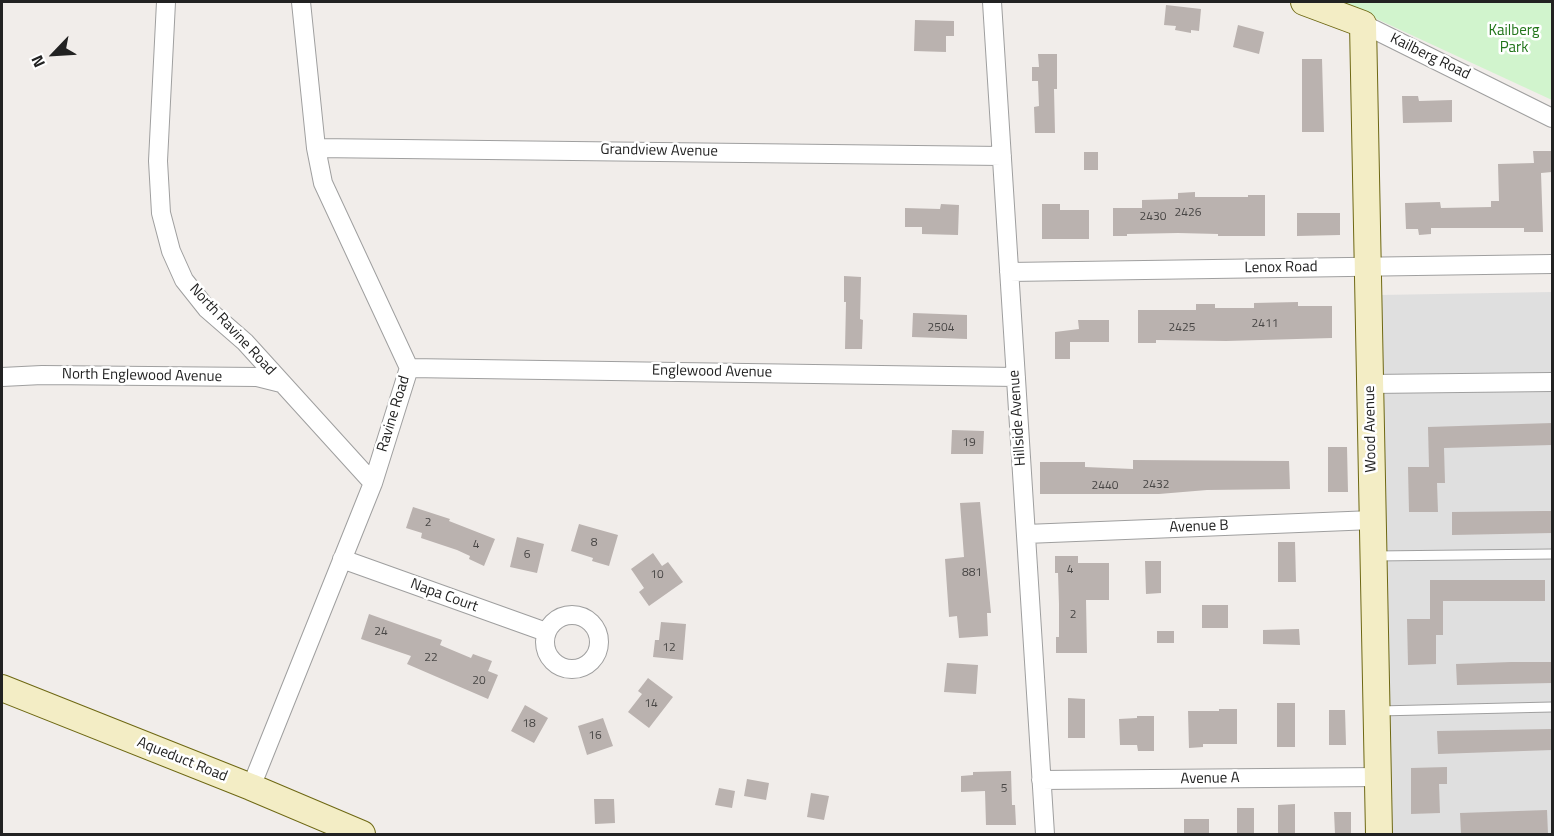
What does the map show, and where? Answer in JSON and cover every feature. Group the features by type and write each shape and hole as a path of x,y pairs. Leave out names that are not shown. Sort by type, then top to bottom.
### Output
{"street":[{"name":"North Ravine Road","path":"166,2 158,161 161,213 171,251 184,280 207,309 245,342 373,483"},
{"name":"Ravine Road","path":"251,787 373,483 409,368 323,183 316,148 301,2"},
{"name":"Hillside Avenue","path":"992,2 1045,834"},
{"name":"Kailberg Road","path":"1304,2 1363,24 1552,118"},
{"name":"Wood Avenue","path":"1363,24 1379,834"},
{"name":"Grandview Avenue","path":"316,148 1002,156"},
{"name":"Lenox Road","path":"1009,273 1552,264"},
{"name":"Englewood Avenue","path":"409,368 1016,377"},
{"name":"North Englewood Avenue","path":"2,377 42,375 257,377 281,383"},
{"path":"1370,384 1552,382"},
{"name":"Avenue B","path":"1026,534 1373,520"},
{"name":"Napa Court","path":"342,559 546,632"},
{"name":"Aqueduct Road","path":"2,688 251,787 362,834"},
{"name":"Avenue A","path":"1041,780 1378,777"}],"lane":[{"path":"1374,556 1552,554"},
{"path":"1377,711 1552,708"}],"shaded area":[{"path":"1552,292 1552,834 1391,834 1380,295"}],"green space":[{"name":"Kailberg Park","path":"1340,2 1552,2 1552,100"}],"building":[{"path":"1166,5 1201,9 1199,31 1191,30 1191,33 1175,30 1176,26 1164,25"},
{"path":"915,20 954,21 954,36 946,36 946,52 914,51"},
{"path":"1238,25 1264,32 1259,54 1233,47"},
{"path":"1038,54 1057,54 1057,89 1054,89 1055,133 1035,133 1034,107 1039,106 1038,81 1032,81 1032,67 1039,67"},
{"path":"1302,59 1322,59 1324,132 1302,132"},
{"path":"1402,96 1418,96 1419,101 1452,100 1452,122 1403,123"},
{"path":"1533,151 1551,151 1552,172 1541,173 1543,232 1524,232 1524,228 1431,228 1431,234 1419,235 1418,229 1406,229 1405,203 1440,202 1441,208 1491,207 1491,201 1499,201 1498,164 1534,163"},
{"path":"1084,152 1098,152 1098,170 1084,170"},
{"path":"1195,192 1195,197 1265,195 1265,236 1178,233 1113,236 1113,208 1142,208 1142,200 1178,199 1178,193"},
{"path":"941,204 959,205 958,235 922,234 922,227 905,227 905,208 940,209"},
{"path":"1042,204 1060,204 1060,210 1089,210 1089,239 1042,239"},
{"path":"1297,213 1340,213 1340,235 1297,236"},
{"path":"844,276 861,277 862,349 845,349"},
{"path":"1298,302 1298,306 1332,306 1332,338 1156,340 1156,343 1138,343 1138,310 1196,310 1196,304 1215,304 1215,308 1254,308 1254,303"},
{"path":"913,313 967,315 967,339 912,337"},
{"path":"1078,320 1109,320 1109,342 1070,342 1070,359 1055,359 1055,332 1079,329"},
{"path":"1552,423 1552,445 1444,448 1445,483 1437,483 1438,512 1409,512 1408,467 1429,467 1428,427"},
{"path":"952,430 984,431 983,454 951,454"},
{"path":"1328,447 1347,447 1348,492 1328,492"},
{"path":"1133,460 1289,461 1290,489 1207,490 1159,494 1040,494 1040,462 1085,462 1085,467 1133,469"},
{"path":"980,502 991,613 987,613 988,636 959,638 957,616 949,617 945,559 964,557 960,503"},
{"path":"413,507 450,519 449,521 495,539 484,566 469,559 470,556 421,538 422,533 406,528"},
{"path":"1552,511 1552,533 1452,535 1452,512"},
{"path":"579,524 618,535 609,566 571,551"},
{"path":"517,537 544,544 537,573 510,567"},
{"path":"1278,542 1295,542 1296,582 1278,582"},
{"path":"653,553 662,566 668,562 683,582 649,606 639,592 644,588 631,569"},
{"path":"1055,556 1078,556 1078,563 1109,563 1109,600 1086,600 1087,653 1056,653 1056,637 1059,637 1059,604"},
{"path":"1145,561 1161,561 1161,593 1146,594"},
{"path":"1430,580 1545,580 1545,601 1443,601 1443,635 1436,635 1436,664 1408,665 1407,619 1430,619"},
{"path":"1202,605 1228,605 1228,628 1202,628"},
{"path":"369,614 442,640 440,645 471,658 473,654 492,661 488,671 498,675 488,699 407,664 411,656 361,639"},
{"path":"661,622 686,624 683,660 653,657 655,640 659,640"},
{"path":"1299,629 1300,645 1263,644 1263,630"},
{"path":"1157,631 1174,631 1174,643 1157,643"},
{"path":"1552,662 1552,683 1457,685 1456,664"},
{"path":"947,663 978,665 976,694 944,692"},
{"path":"648,678 673,697 649,728 628,712 642,694 638,691"},
{"path":"1068,698 1085,699 1085,738 1068,738"},
{"path":"1277,703 1295,703 1295,747 1277,747"},
{"path":"525,705 548,718 534,743 511,731"},
{"path":"1219,709 1237,709 1237,744 1203,744 1203,747 1189,748 1188,711 1219,711"},
{"path":"1329,710 1345,710 1346,745 1329,745"},
{"path":"1137,716 1154,716 1154,751 1138,751 1137,745 1120,745 1119,719 1137,718"},
{"path":"603,718 613,746 587,755 578,726"},
{"path":"1552,729 1552,750 1438,754 1437,731"},
{"path":"1447,767 1447,784 1439,784 1440,813 1411,814 1411,768"},
{"path":"1011,771 1012,805 1015,805 1016,825 986,825 985,791 961,792 961,776 973,775 973,772"},
{"path":"747,779 769,783 766,800 744,796"},
{"path":"719,788 735,791 732,808 715,805"},
{"path":"811,793 829,796 824,820 807,817"},
{"path":"594,799 614,799 615,823 595,824"},
{"path":"1295,804 1295,834 1278,834 1278,805"},
{"path":"1237,808 1254,808 1254,834 1237,834"},
{"path":"1547,810 1548,834 1461,834 1460,813"},
{"path":"1334,812 1351,812 1351,834 1335,834"},
{"path":"1184,819 1209,819 1209,834 1184,834"}]}
